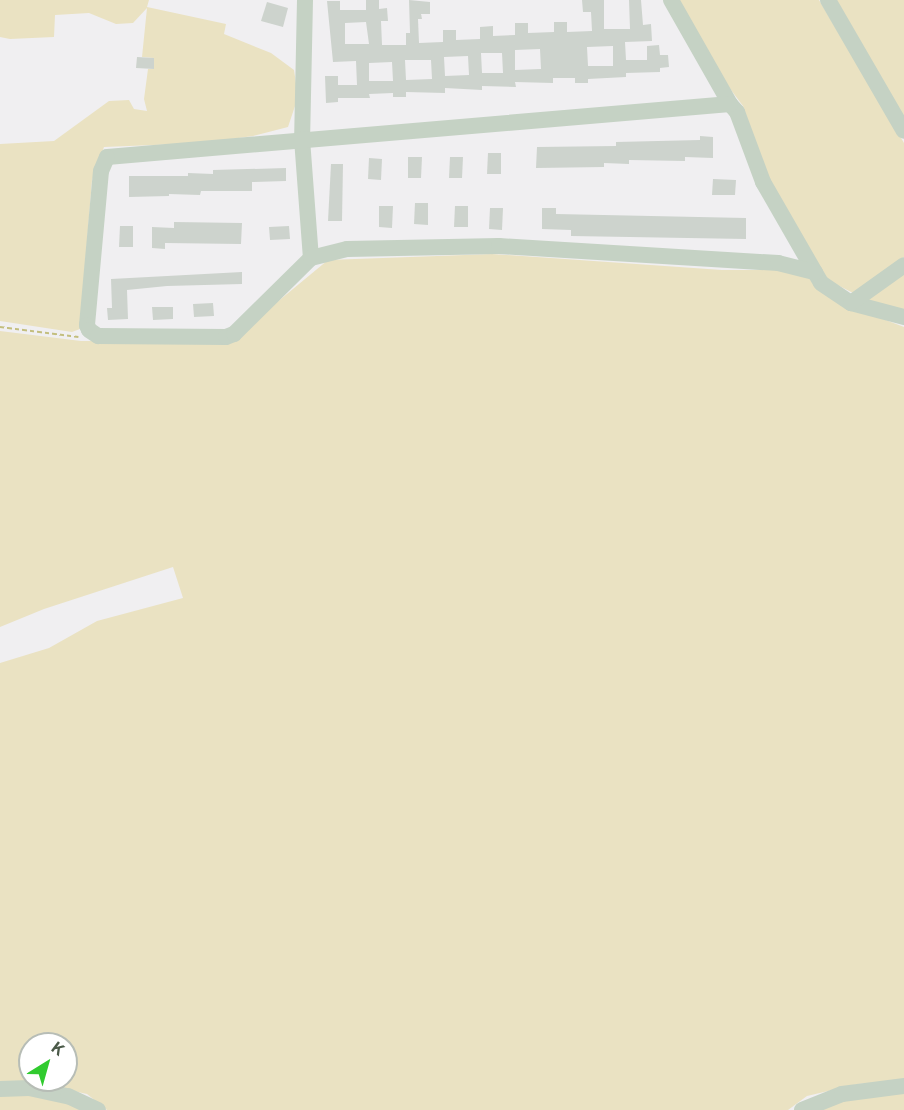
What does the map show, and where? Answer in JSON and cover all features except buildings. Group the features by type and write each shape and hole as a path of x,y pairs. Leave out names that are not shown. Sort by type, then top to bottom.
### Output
{"street":[{"path":"305,0 302,140 311,258"},
{"path":"671,0 736,112 763,182 821,283 851,303 904,317"},
{"path":"828,0 904,131"},
{"path":"730,104 107,157 101,171 87,318 89,330 98,336 226,337 234,334 311,258 347,249 499,246 778,263 815,273"},
{"path":"851,303 904,265"},
{"path":"802,1110 842,1094 904,1086"},
{"path":"0,1089 29,1088 68,1096 98,1110"}],"path":[{"path":"0,327 79,337 98,336"}],"shaded area":[{"path":"0,0 149,0 147,7 226,24 224,34 271,53 294,70 298,97 288,127 253,136 203,143 104,147 92,180 80,329 72,332 0,321 0,144 54,141 109,101 129,100 134,109 147,111 144,99 148,69 154,69 154,58 142,57 147,8 133,23 116,24 89,13 55,15 54,37 10,39 0,37"},
{"path":"679,0 819,0 904,143 904,257 853,293 824,278 766,176 743,106 719,74"},
{"path":"835,0 904,0 904,122"},
{"path":"492,254 722,270 797,270 849,306 904,327 904,1081 858,1084 807,1096 788,1110 107,1110 87,1094 78,1092 78,1032 18,1032 18,1082 0,1083 0,663 49,648 97,621 183,598 173,567 44,609 0,627 0,331 81,341 230,341 328,260"},
{"path":"904,273 904,311 865,300"},
{"path":"904,1091 904,1110 817,1110 843,1097"},
{"path":"0,1094 43,1095 89,1110 0,1110"}]}
